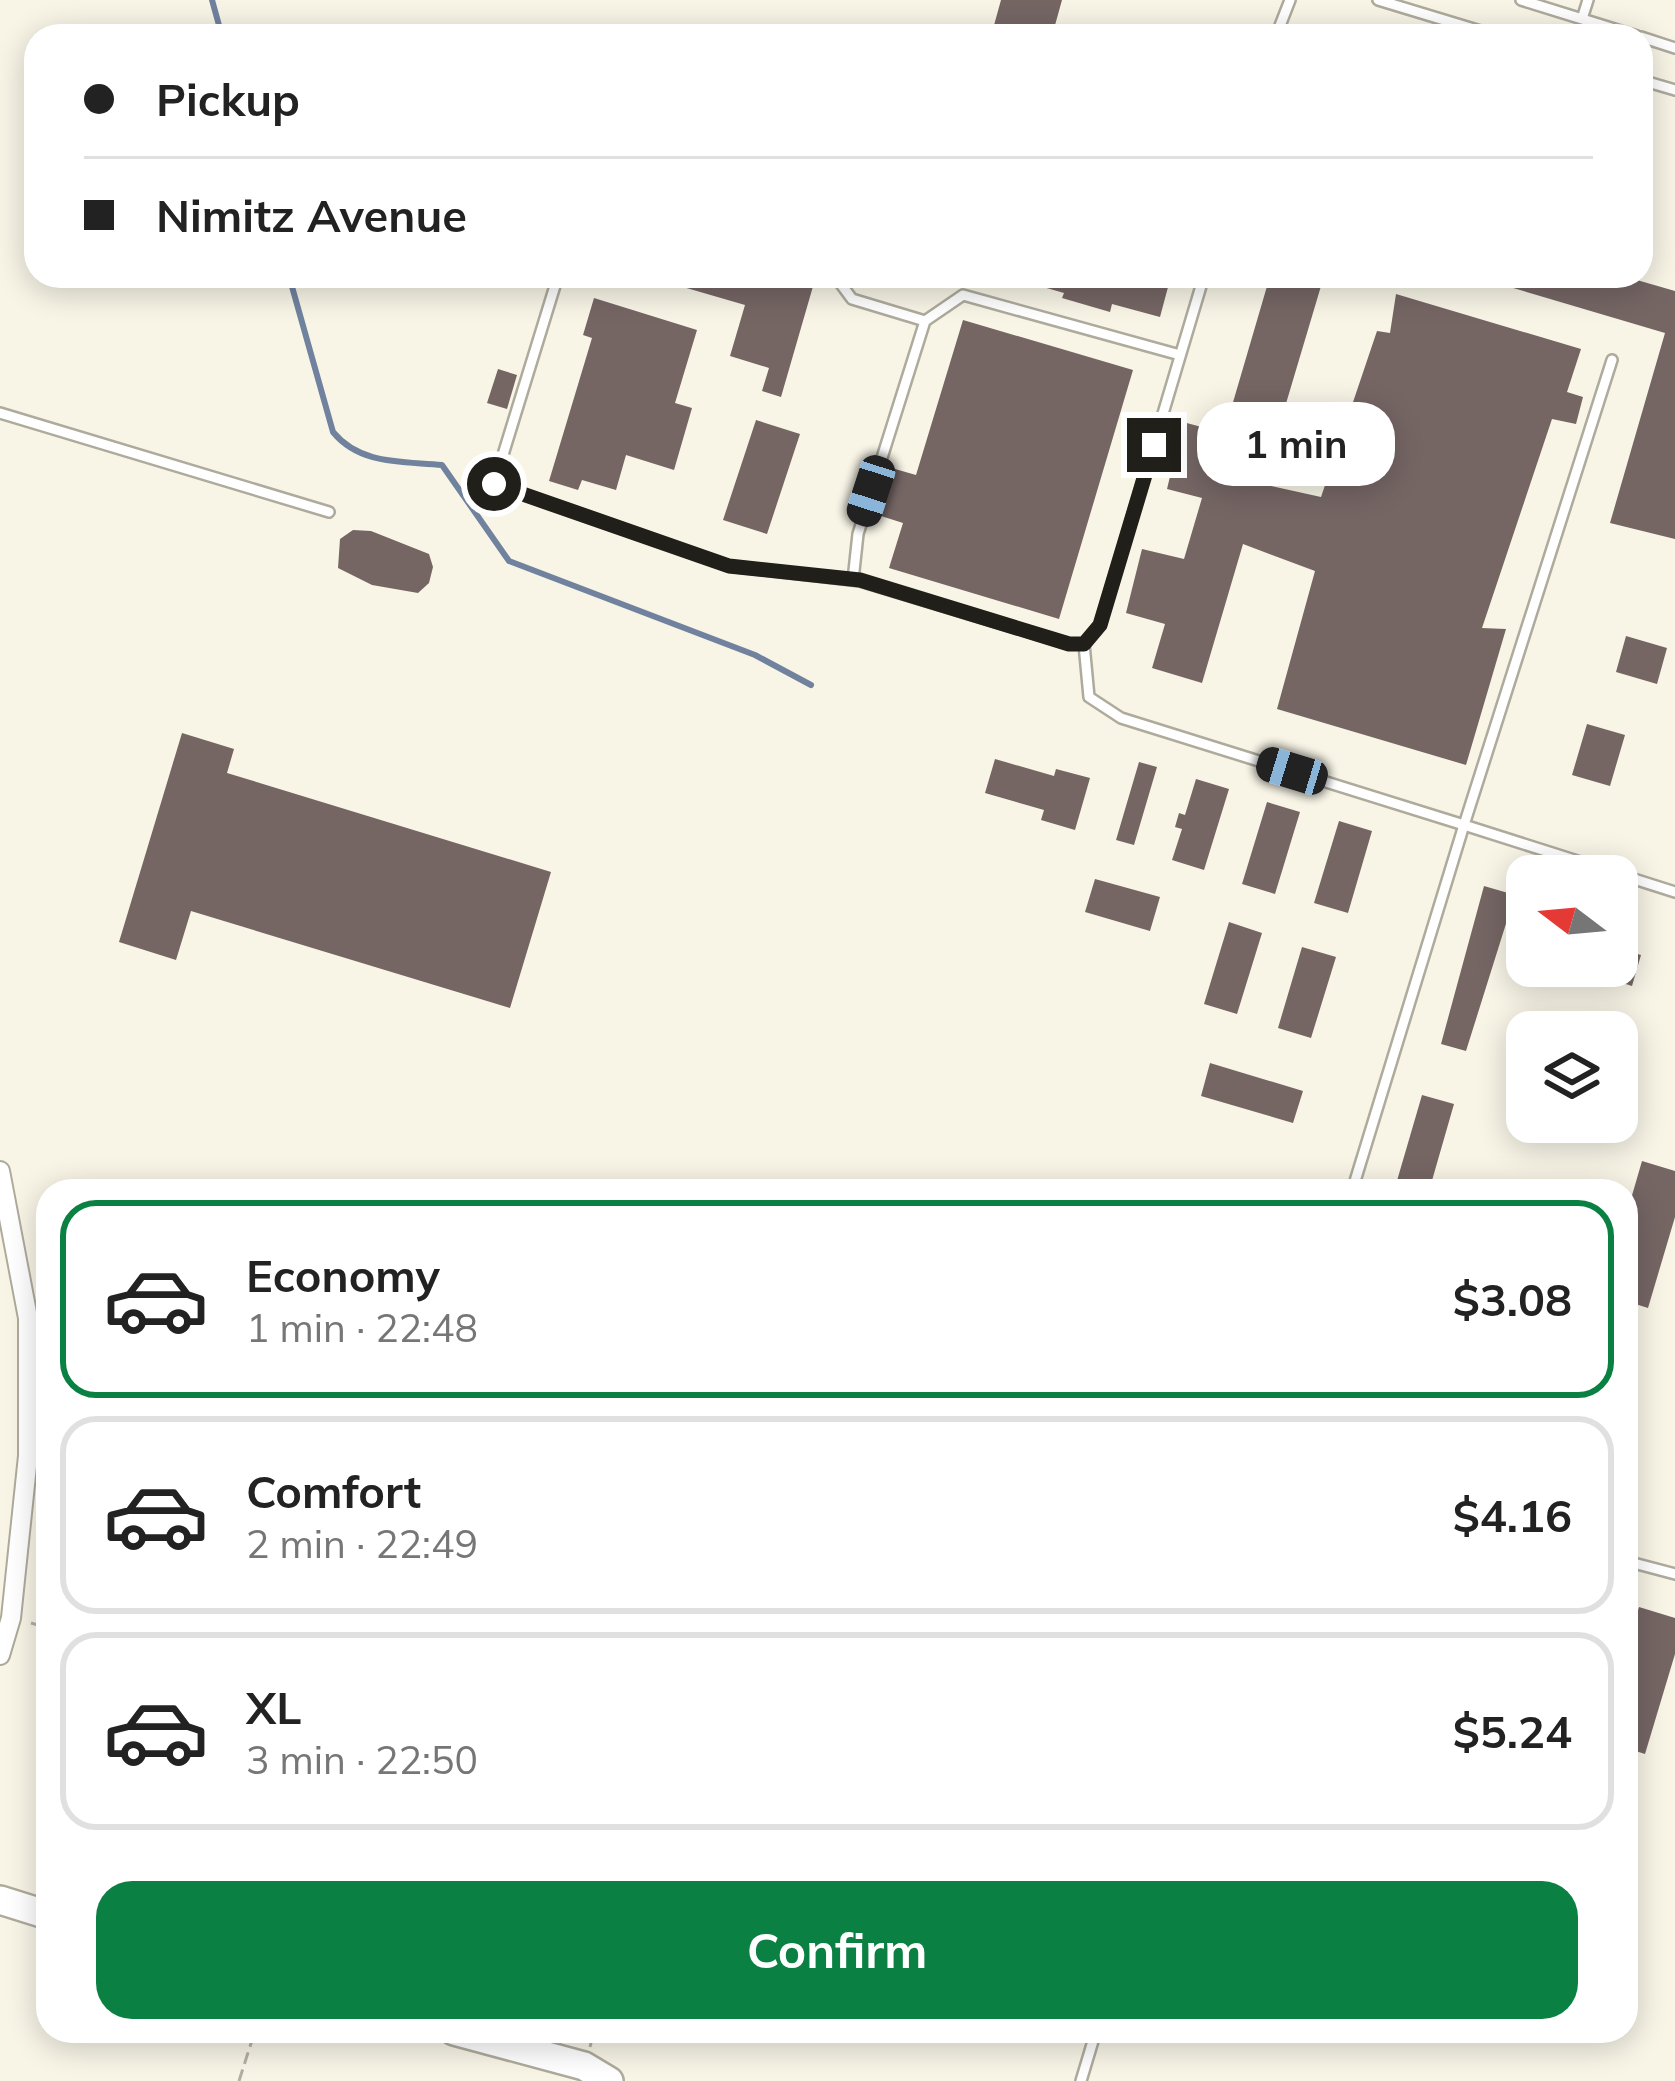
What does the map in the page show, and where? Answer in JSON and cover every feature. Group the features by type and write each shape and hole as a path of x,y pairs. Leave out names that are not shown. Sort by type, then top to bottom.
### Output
{"street":[{"path":"0,1171 4,1214 28,1318 28,1456 11,1618 0,1655"},
{"path":"0,1900 36,1911"},
{"path":"499,2043 584,2066 609,2081"}],"lane":[{"path":"1378,0 1457,24"},
{"path":"1521,0 1598,24"},
{"path":"1582,19 1588,0"},
{"path":"554,288 494,484 729,566 853,580 1069,644 1084,644"},
{"path":"844,288 852,298 925,321"},
{"path":"1200,288 1100,625 1084,644 1089,697 1121,718 1675,892"},
{"path":"853,580 857,534 925,321 963,295 1180,355"},
{"path":"1356,1179 1612,360"},
{"path":"0,413 329,512"},
{"path":"1638,1564 1675,1574"},
{"path":"1081,2081 1092,2043"}],"path":[{"path":"239,2081 251,2043"}],"building":[{"path":"1001,0 1062,0 1055,24 994,24"},
{"path":"1653,285 1675,291 1675,539 1610,523 1665,333 1513,288"},
{"path":"687,288 813,288 781,397 762,391 769,368 730,356 745,305"},
{"path":"1047,288 1168,288 1160,317 1112,304 1110,312 1062,298 1064,293"},
{"path":"1266,288 1320,288 1262,484 1321,497 1377,331 1390,333 1396,294 1581,349 1567,392 1583,397 1576,424 1552,419 1482,628 1506,629 1466,765 1277,709 1315,571 1243,544 1202,683 1152,668 1165,624 1126,613 1142,549 1184,559 1202,498 1167,489 1183,422 1224,433"},
{"path":"594,298 697,330 675,403 692,408 674,470 626,455 616,490 582,480 578,490 549,481 592,338 583,335"},
{"path":"963,320 1133,370 1059,619 889,568 903,523 881,516 895,469 916,475"},
{"path":"498,369 517,375 507,409 487,403"},
{"path":"756,420 800,434 767,534 723,520"},
{"path":"353,530 371,531 429,554 433,567 429,583 418,593 372,585 338,568 340,539"},
{"path":"1626,636 1667,648 1657,684 1616,672"},
{"path":"1587,724 1625,735 1610,786 1572,775"},
{"path":"182,733 234,749 227,773 551,872 510,1008 191,911 176,960 119,942"},
{"path":"995,759 1054,776 1056,769 1090,778 1075,830 1041,820 1044,810 985,793"},
{"path":"1139,762 1157,767 1134,845 1116,840"},
{"path":"1196,779 1229,789 1204,870 1172,860 1182,829 1175,827 1179,813 1185,815"},
{"path":"1267,802 1300,812 1275,894 1242,884"},
{"path":"1339,821 1372,831 1348,913 1314,903"},
{"path":"1095,879 1160,897 1150,931 1085,912"},
{"path":"1484,886 1506,892 1506,924 1466,1051 1441,1044"},
{"path":"1229,922 1262,933 1237,1014 1204,1004"},
{"path":"1302,947 1336,957 1311,1038 1278,1028"},
{"path":"1210,1063 1303,1091 1293,1123 1201,1096"},
{"path":"1422,1095 1454,1104 1432,1179 1398,1179"},
{"path":"1642,1161 1675,1171 1675,1217 1648,1308 1638,1305 1637,1179"},
{"path":"1638,1610 1675,1618 1675,1654 1645,1754 1638,1752"}],"waterway":[{"path":"212,0 219,24"},
{"path":"292,288 333,432 344,443 369,456 442,465 509,561 755,655 811,685"}],"route":[{"path":"494,484 729,566 860,580 1069,644 1084,644 1100,625 1154,445"}]}
